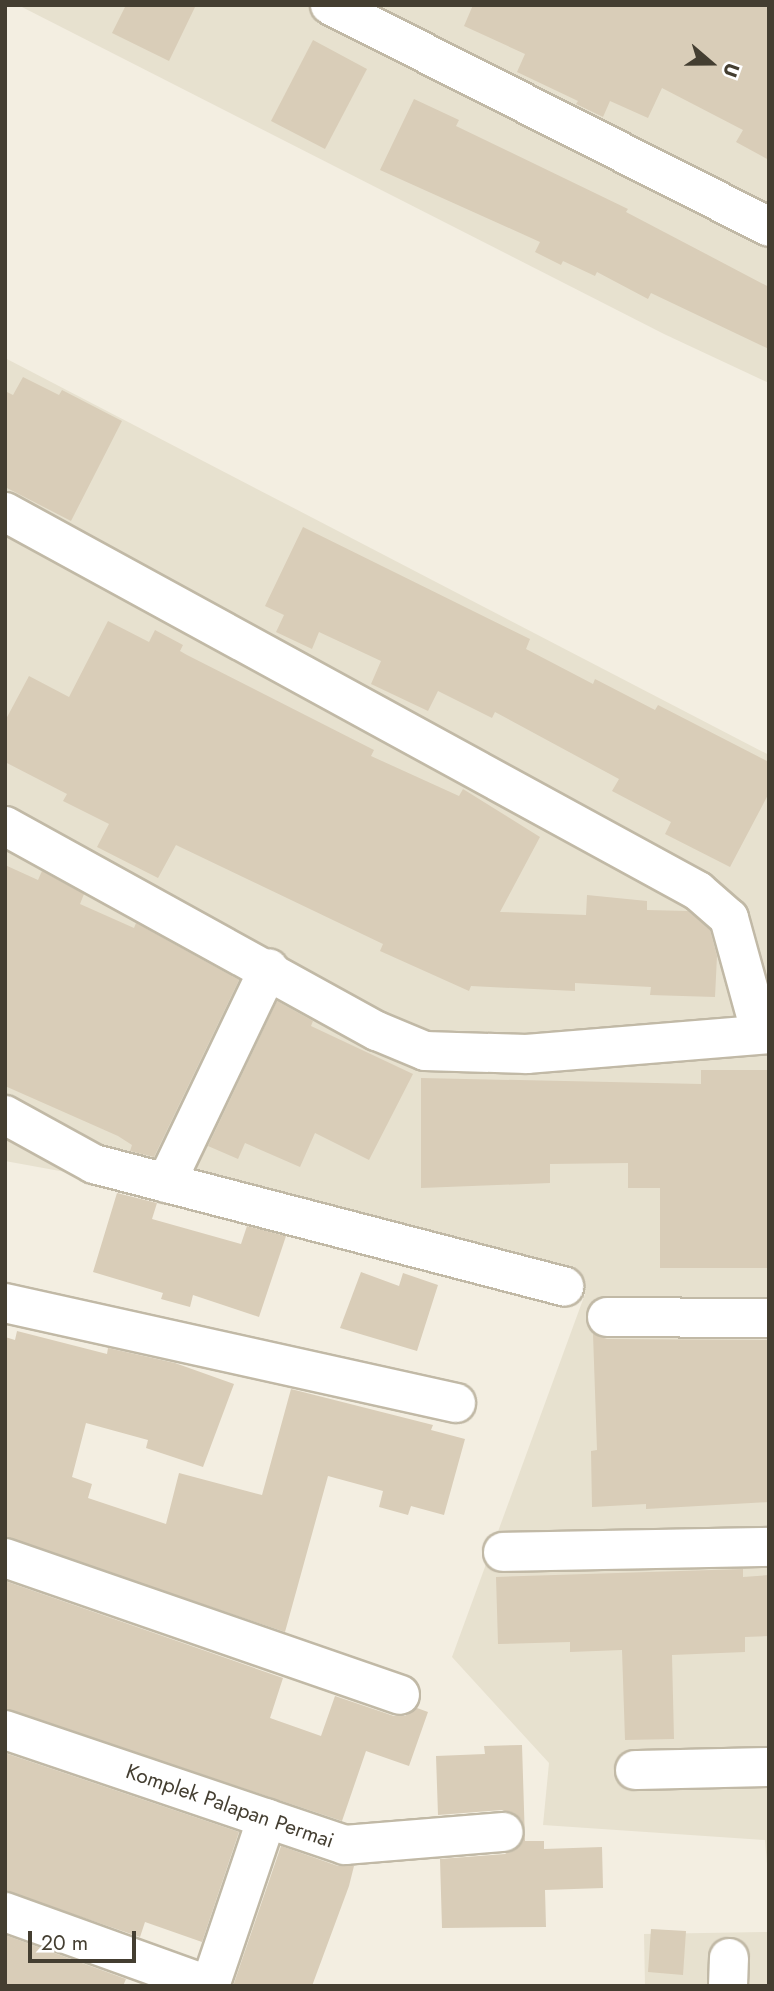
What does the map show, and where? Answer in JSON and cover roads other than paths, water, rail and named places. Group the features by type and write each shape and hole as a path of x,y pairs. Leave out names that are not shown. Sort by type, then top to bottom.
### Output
{"street":[{"path":"330,5 769,227"},
{"path":"5,512 698,891 729,918 765,1034 527,1054 425,1051 377,1031 269,968 5,826"},
{"path":"166,1183 269,968"},
{"path":"5,1115 94,1164 564,1286"},
{"path":"5,1303 456,1403"},
{"path":"607,1317 769,1318"},
{"path":"503,1552 769,1547"},
{"path":"5,1558 400,1695"},
{"name":"Komplek Palapan Permai","path":"5,1730 345,1845 503,1832"},
{"path":"635,1770 769,1767"},
{"path":"5,1912 210,1986 267,1818"}]}
